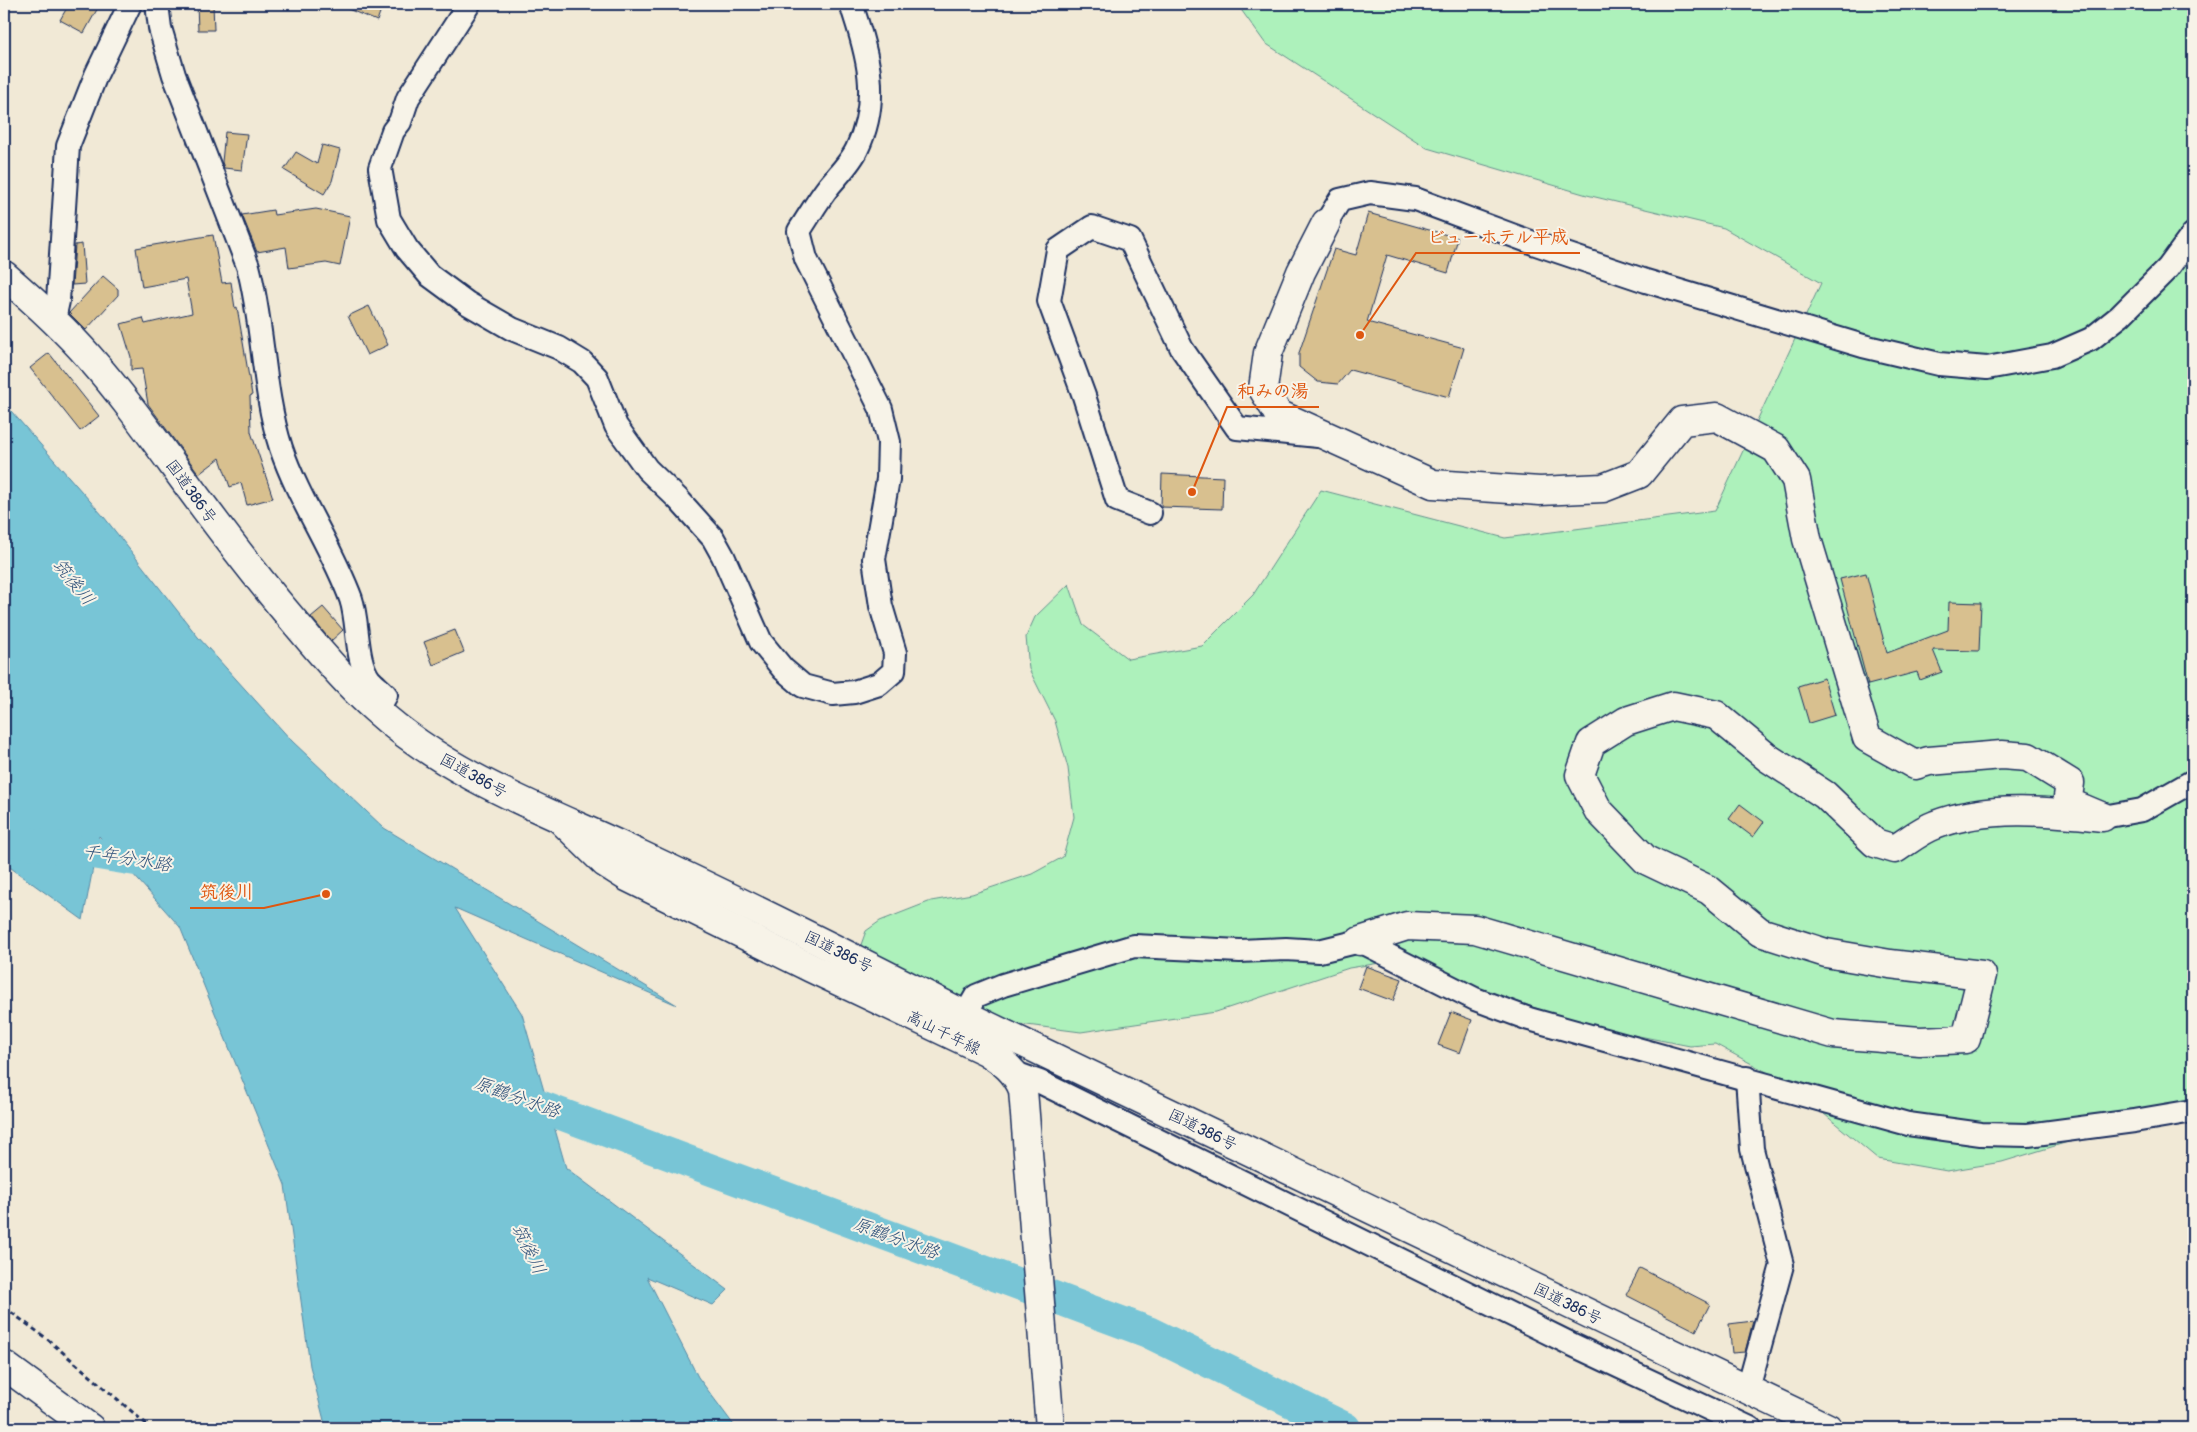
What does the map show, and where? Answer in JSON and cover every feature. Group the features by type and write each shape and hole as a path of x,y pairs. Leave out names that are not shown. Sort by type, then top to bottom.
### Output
{"main road":[{"path":"1326,223 1301,272 1268,353 1262,389 1278,414 1432,484 1540,491 1604,488 1638,474 1682,421 1717,417 1776,449 1796,480 1806,539 1867,738 1915,765 1929,761 2002,755 2028,757 2070,784 2068,797 2072,804 2103,817"},
{"name":"国道386号","path":"4,275 54,319 90,357 127,403 230,544 349,686 401,732 467,774 561,820 648,858 837,949 965,1015 1828,1428"},
{"path":"1360,941 1408,926 1475,929 1833,1034 1920,1041 1966,1039 1982,975 1890,964 1826,953 1760,932 1709,890 1646,860 1598,810 1580,775 1591,743 1626,722 1673,706 1716,715 1768,758 1825,795 1875,843 1895,849 1934,825 1972,815 2044,810 2103,817"},
{"name":"高山千年線","path":"561,820 605,863 627,877 811,968 986,1051 1004,1062 1019,1082"},
{"path":"1019,1082 1050,1428"},
{"path":"4,1365 90,1428"}],"street":[{"path":"54,319 58,302 68,146 96,75 130,4"},
{"path":"157,4 160,28 174,75 228,211 251,276 256,295 272,416 282,449 294,480 344,581 352,602 363,667 370,679 386,695 377,711"},
{"path":"469,4 408,98 400,122 393,131 380,168 389,219 407,249 429,275 459,298 512,329 559,348 582,362 598,378 616,426 647,469 678,499 713,538 723,556 761,642 783,669 803,686 834,694 854,692 879,684 894,671 895,653 881,606 874,559 888,479 889,442 881,409 806,259 799,231 822,195 857,151 870,110 871,81 860,31 851,4"},
{"path":"1326,223 1340,200 1370,193 1415,199 1536,244 1646,281 1863,346 1939,364 1987,368 2052,356 2091,339 2120,316 2168,268 2193,234"},
{"path":"1150,513 1117,500 1084,396 1049,301 1058,250 1092,228 1130,240 1182,349 1237,428 1329,437"},
{"path":"2103,817 2142,810 2193,782"},
{"path":"965,1015 976,996 1003,985 1134,946 1240,951 1286,949 1319,951 1360,941 1475,999 1530,1019 1908,1124 1981,1134 2028,1134 2134,1121 2193,1111"},
{"path":"1747,1078 1752,1149 1782,1265 1748,1390"},
{"path":"1019,1082 1049,1086 1573,1345 1750,1428"}],"path":[{"path":"4,1307 46,1338 151,1428"}],"green space":[{"path":"1237,4 2193,4 2193,1119 2068,1142 2002,1162 1947,1171 1878,1159 1787,1083 1715,1044 1690,1046 1588,1026 1492,993 1386,962 1349,968 1216,1012 1081,1032 980,1019 858,953 866,931 880,921 931,901 972,894 1032,874 1063,857 1074,817 1068,768 1055,721 1029,669 1026,637 1035,617 1069,584 1083,625 1128,659 1202,646 1253,595 1321,490 1505,538 1715,511 1821,283 1724,228 1587,195 1427,148 1265,43"}],"water":[{"path":"4,403 104,517 198,637 292,741 384,828 677,1005 455,908 522,1014 566,1168 728,1290 713,1305 647,1277 698,1377 736,1428 326,1428 310,1366 285,1185 180,927 99,836 83,920 4,863"}],"building":[{"path":"69,4 100,4 84,33 60,20"},
{"path":"197,4 213,4 214,30 198,30"},
{"path":"336,4 383,4 377,21"},
{"path":"225,132 247,134 242,170 224,168 222,162"},
{"path":"322,145 340,150 332,181 324,194 284,170 296,152 317,164"},
{"path":"316,209 350,216 340,266 326,263 289,268 286,247 257,252 242,215 273,210 274,215"},
{"path":"1368,213 1458,238 1448,273 1387,255 1367,322 1464,348 1449,397 1350,370 1338,384 1318,382 1299,367 1299,353 1334,249 1356,255"},
{"path":"213,235 222,283 231,282 235,308 237,307 252,395 250,396 251,432 273,498 247,505 241,483 230,487 220,458 199,474 148,404 142,369 131,370 131,357 121,324 143,318 145,324 192,313 186,279 142,287 136,248"},
{"path":"82,244 85,284 72,285 75,245"},
{"path":"103,276 118,289 118,295 86,330 69,313"},
{"path":"369,306 388,345 367,355 348,316"},
{"path":"49,353 99,416 80,431 30,368"},
{"path":"1162,474 1223,477 1222,509 1161,507"},
{"path":"1866,573 1887,653 1948,630 1949,602 1981,603 1979,651 1933,650 1942,672 1920,680 1917,672 1868,685 1840,579"},
{"path":"323,607 343,630 331,641 311,617"},
{"path":"455,630 464,652 433,665 424,642"},
{"path":"1824,678 1835,715 1809,723 1798,686"},
{"path":"1740,804 1764,822 1753,837 1729,819"},
{"path":"1366,966 1402,979 1393,1001 1358,988"},
{"path":"1451,1012 1472,1020 1460,1053 1438,1045"},
{"path":"1640,1268 1710,1304 1696,1331 1626,1295"},
{"path":"1753,1321 1745,1352 1732,1353 1729,1324"}],"waterway":[{"name":"千年分水路","path":"4,839 161,864"},
{"name":"原鶴分水路","path":"507,1094 1148,1332 1345,1428"}],"place":[{"name":"ビューホテル平成","path":"1360,335"},
{"name":"和みの湯","path":"1192,492"},
{"name":"筑後川","path":"326,894"}]}
